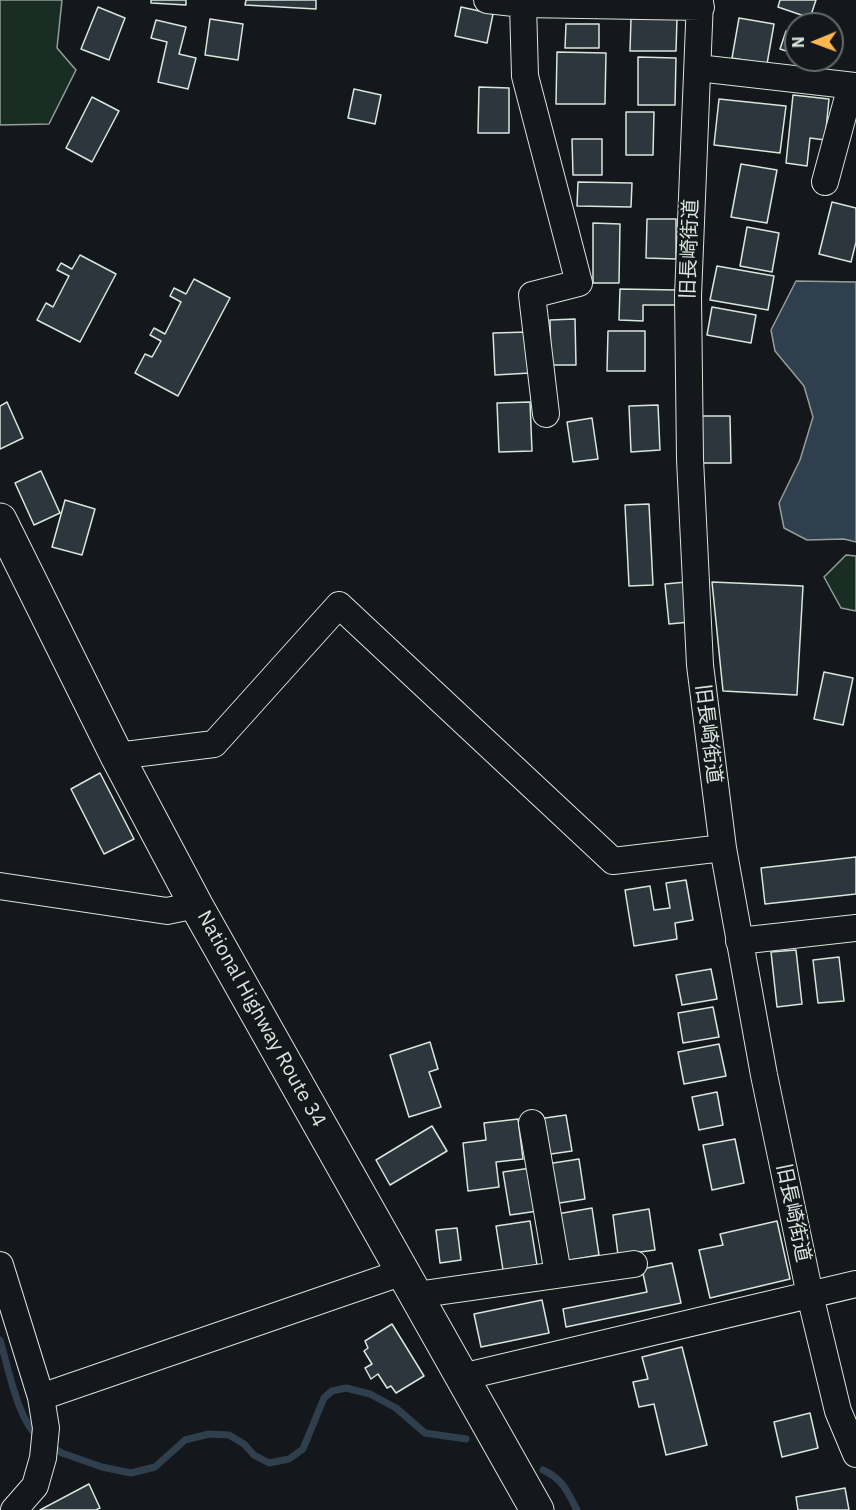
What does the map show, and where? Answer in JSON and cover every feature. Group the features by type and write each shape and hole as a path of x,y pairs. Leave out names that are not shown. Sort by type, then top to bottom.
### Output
{"highway":[{"name":"National Highway Route 34","path":"0,520 117,756 196,905 537,1510"}],"street":[{"path":"487,0 524,4 700,3"},
{"name":"旧長崎街道","path":"700,3 688,296 690,459 700,665 723,848 764,1075 810,1295 838,1411 856,1454"},
{"path":"524,4 525,76 579,283 532,296 546,414"},
{"path":"698,68 854,86 825,182"},
{"path":"117,756 214,744 339,605 613,861 723,848"},
{"path":"0,886 167,911 196,905"},
{"path":"739,941 856,928"},
{"path":"532,1124 558,1274"},
{"path":"41,1397 409,1283 558,1274 634,1263"},
{"path":"0,1265 41,1397 46,1428 43,1458 35,1486 14,1510"},
{"path":"462,1377 856,1284"}],"green space":[{"path":"0,0 62,0 57,48 76,70 49,124 0,125"},
{"path":"846,555 856,556 856,611 841,608 824,577"}],"water":[{"path":"796,281 856,282 856,542 844,539 807,540 784,528 779,503 800,460 813,417 804,386 775,351 771,330"}],"building":[{"path":"151,0 186,0 186,5 151,3"},
{"path":"246,0 316,0 316,9 245,5"},
{"path":"780,0 816,0 812,12 793,12 778,7"},
{"path":"98,7 125,18 109,60 81,49"},
{"path":"461,7 493,14 487,43 455,36"},
{"path":"739,18 774,24 767,64 732,58"},
{"path":"210,19 243,24 238,60 205,55"},
{"path":"631,19 677,19 676,51 630,51"},
{"path":"156,20 186,27 179,54 196,58 188,89 158,82 167,42 151,38"},
{"path":"566,24 599,24 599,48 565,48"},
{"path":"784,37 784,50 780,49"},
{"path":"557,52 606,53 605,104 556,104"},
{"path":"638,57 676,58 675,105 638,105"},
{"path":"479,87 509,88 509,133 478,133"},
{"path":"354,89 381,95 375,124 348,118"},
{"path":"793,95 829,99 825,140 810,138 807,166 786,163"},
{"path":"92,97 119,111 92,162 66,148"},
{"path":"719,99 786,106 780,153 714,145"},
{"path":"626,112 654,112 653,155 626,155"},
{"path":"572,139 602,139 602,175 573,175"},
{"path":"741,164 777,170 767,223 731,217"},
{"path":"578,182 632,183 631,207 577,206"},
{"path":"832,202 856,208 856,242 851,262 819,254"},
{"path":"647,219 676,219 676,259 646,258"},
{"path":"593,223 620,224 619,283 593,283"},
{"path":"747,227 779,233 772,272 740,266"},
{"path":"80,255 116,274 80,342 37,320 46,303 53,307 69,276 57,270 61,263 72,269"},
{"path":"717,266 774,276 768,310 710,300"},
{"path":"194,279 230,298 178,396 135,373 145,354 152,357 161,341 150,335 154,328 165,334 181,302 170,296 174,288 186,294"},
{"path":"620,289 677,290 677,305 643,305 643,321 619,320"},
{"path":"712,307 756,315 751,343 707,335"},
{"path":"575,319 576,365 551,365 550,320"},
{"path":"608,331 645,331 645,371 607,371"},
{"path":"529,332 530,373 495,375 493,333"},
{"path":"7,402 23,438 0,449 0,406"},
{"path":"530,402 532,451 499,452 497,403"},
{"path":"658,405 660,450 631,452 629,406"},
{"path":"701,416 730,416 731,463 702,463"},
{"path":"592,418 598,459 573,462 567,422"},
{"path":"41,471 60,513 34,525 15,483"},
{"path":"65,500 95,509 82,555 52,547"},
{"path":"649,504 653,585 629,586 625,505"},
{"path":"686,582 690,622 669,624 665,584"},
{"path":"712,582 803,586 797,695 723,691"},
{"path":"824,672 853,678 843,725 814,719"},
{"path":"100,773 134,839 104,854 71,789"},
{"path":"856,857 856,894 765,904 761,868"},
{"path":"686,880 693,920 675,923 677,939 634,946 625,890 650,886 654,910 670,908 666,883"},
{"path":"796,950 802,1004 777,1007 771,952"},
{"path":"839,957 844,1001 818,1003 813,960"},
{"path":"711,969 717,999 682,1005 676,975"},
{"path":"713,1007 719,1037 683,1043 678,1013"},
{"path":"430,1042 438,1069 429,1072 441,1107 409,1117 390,1055"},
{"path":"719,1044 726,1076 684,1084 678,1052"},
{"path":"717,1092 723,1125 699,1130 692,1097"},
{"path":"566,1115 572,1151 544,1155 538,1119"},
{"path":"518,1119 523,1159 496,1162 499,1187 468,1191 463,1143 486,1140 484,1123"},
{"path":"432,1126 447,1151 390,1185 376,1160"},
{"path":"735,1139 744,1183 712,1190 703,1145"},
{"path":"579,1159 585,1199 553,1204 547,1164"},
{"path":"531,1168 538,1211 510,1215 503,1172"},
{"path":"592,1208 599,1255 565,1261 557,1214"},
{"path":"649,1209 655,1250 618,1255 613,1215"},
{"path":"530,1221 537,1265 503,1270 496,1226"},
{"path":"777,1221 790,1279 710,1298 699,1250 723,1245 720,1234"},
{"path":"457,1228 461,1260 440,1263 436,1230"},
{"path":"672,1263 681,1303 566,1327 563,1309 647,1292 642,1269"},
{"path":"542,1300 549,1333 481,1347 474,1314"},
{"path":"392,1324 424,1376 396,1393 391,1386 387,1388 378,1374 371,1379 365,1368 372,1364 364,1351 368,1348 365,1341"},
{"path":"682,1347 707,1445 666,1455 654,1404 639,1407 633,1382 648,1379 642,1357"},
{"path":"810,1413 818,1448 782,1457 774,1422"},
{"path":"89,1484 100,1508 96,1510 40,1510"},
{"path":"845,1488 849,1510 798,1510 796,1497"}],"waterway":[{"path":"0,1340 20,1407 32,1431 40,1438"},
{"path":"49,1445 62,1453 102,1467 131,1473 155,1467 185,1440 209,1434 229,1435 244,1444 254,1455 269,1463 289,1459 303,1449 324,1398 332,1391 346,1388 370,1394 396,1408 425,1433 466,1439"},
{"path":"543,1470 560,1482 577,1510"}]}
